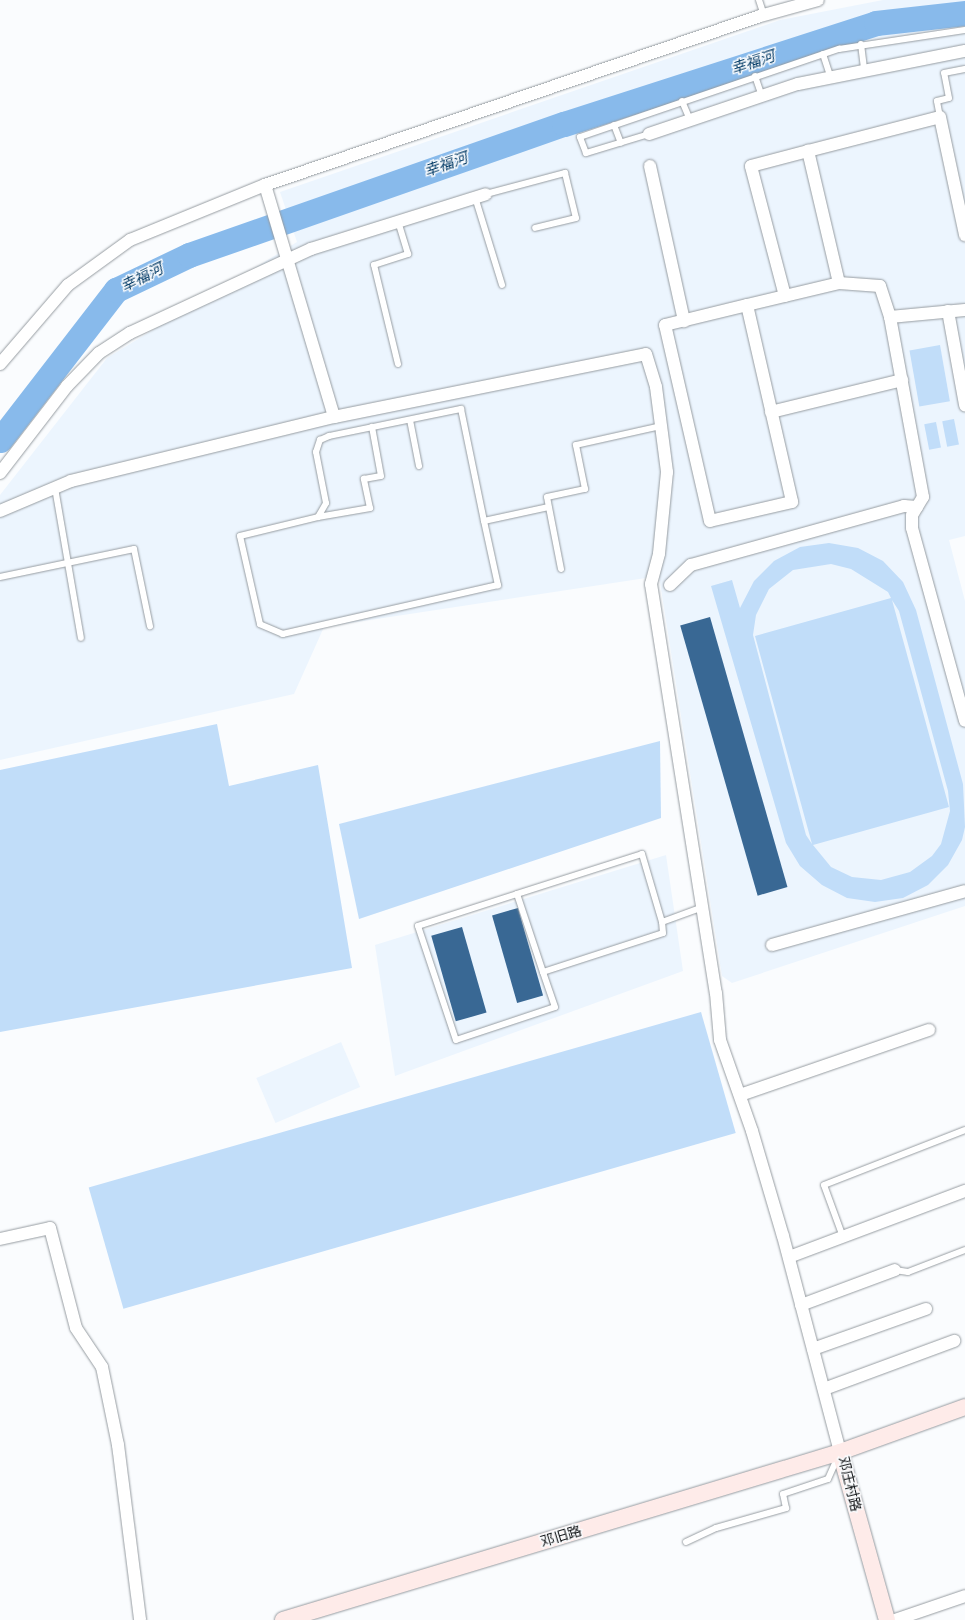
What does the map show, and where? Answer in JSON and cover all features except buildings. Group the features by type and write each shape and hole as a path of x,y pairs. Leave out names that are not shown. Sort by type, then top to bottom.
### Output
{"street":[{"path":"0,364 68,285 130,240 265,185 764,15 818,0"},
{"path":"649,134 762,96 830,76 864,68 965,51"},
{"path":"785,296 751,166 940,117 965,235"},
{"path":"808,151 839,283"},
{"path":"650,166 684,320"},
{"path":"265,185 334,417"},
{"path":"0,473 67,386 99,353 130,333 286,259 481,196"},
{"path":"747,305 792,502 710,520 664,325 684,320 839,283 880,286 890,317 923,496 912,515 912,528 965,721"},
{"path":"890,317 965,310"},
{"path":"948,312 965,405"},
{"path":"0,511 55,488 334,417 646,354 656,387 666,472 658,554 652,584 703,907 720,1040 740,1095 789,1257 840,1452"},
{"path":"771,412 902,380"},
{"path":"670,586 691,565 904,506 917,507"},
{"path":"772,945 965,891"},
{"path":"740,1095 929,1030"},
{"path":"789,1257 965,1191"},
{"path":"0,1238 50,1228 76,1328 102,1367 118,1445 140,1620"},
{"path":"801,1305 895,1270"},
{"path":"813,1349 926,1309"},
{"path":"824,1389 954,1341"},
{"name":"邓庄村路","path":"888,1620 840,1452 965,1407"},
{"name":"邓旧路","path":"283,1620 840,1452"},
{"path":"895,1620 965,1596"}],"lane":[{"path":"760,0 764,15"},
{"path":"649,134 586,153 580,137 823,54 861,44 965,30"},
{"path":"861,44 864,68"},
{"path":"823,54 830,76"},
{"path":"940,117 937,101 949,98 944,73 965,69"},
{"path":"755,76 762,96"},
{"path":"682,101 690,120"},
{"path":"614,125 621,143"},
{"path":"502,285 481,196 565,173 576,218 535,228"},
{"path":"398,222 408,254 374,265 398,364"},
{"path":"318,517 326,503 316,452 320,440 372,427 462,409 498,585 283,634 274,633 260,624 240,536 318,517 370,508 364,479 381,476 372,427"},
{"path":"410,420 419,466"},
{"path":"561,569 547,497 585,489 576,445 661,426"},
{"path":"55,488 81,638"},
{"path":"484,521 549,507"},
{"path":"0,577 134,550 150,626"},
{"path":"517,894 543,972 555,1007 456,1040 418,926 517,894 642,854 662,922 663,933 543,972"},
{"path":"662,922 703,907"},
{"path":"843,1237 824,1185 965,1130"},
{"path":"895,1270 908,1272 965,1250"},
{"path":"686,1542 716,1528 786,1508 783,1494 828,1479 840,1452"}],"shaded area":[{"path":"883,0 965,0 965,536 949,540 965,601 965,906 732,983 722,976 659,576 324,627 294,694 0,760 0,495 107,358 297,242 280,192 780,20"},
{"path":"940,345 950,401 919,407 909,350"},
{"path":"954,419 959,445 947,447 942,421"},
{"path":"936,422 941,448 929,450 924,424"},
{"path":"829,543 858,548 883,561 903,582 916,610 963,784 965,827 962,840 948,865 928,885 903,898 875,902 847,898 822,885 800,866 786,843 711,586 732,580 740,608 754,581 774,561 800,547","holes":["831,564 851,569 888,592 891,598 755,636 812,844 806,835 753,635 756,615 769,589 793,570","892,600 899,611 948,791 950,811 941,844 932,856 910,872 881,880 852,877 831,867 813,845 949,807"]},
{"path":"217,724 229,786 318,765 352,968 0,1032 0,770"},
{"path":"660,741 661,818 359,919 339,824"},
{"path":"666,855 683,971 395,1076 375,945"},
{"path":"701,1012 736,1133 123,1309 89,1188"},
{"path":"341,1042 360,1087 275,1123 256,1078"}],"waterway":[{"name":"幸福河","path":"0,440 116,290 189,255 564,124 876,23 965,13"}]}
